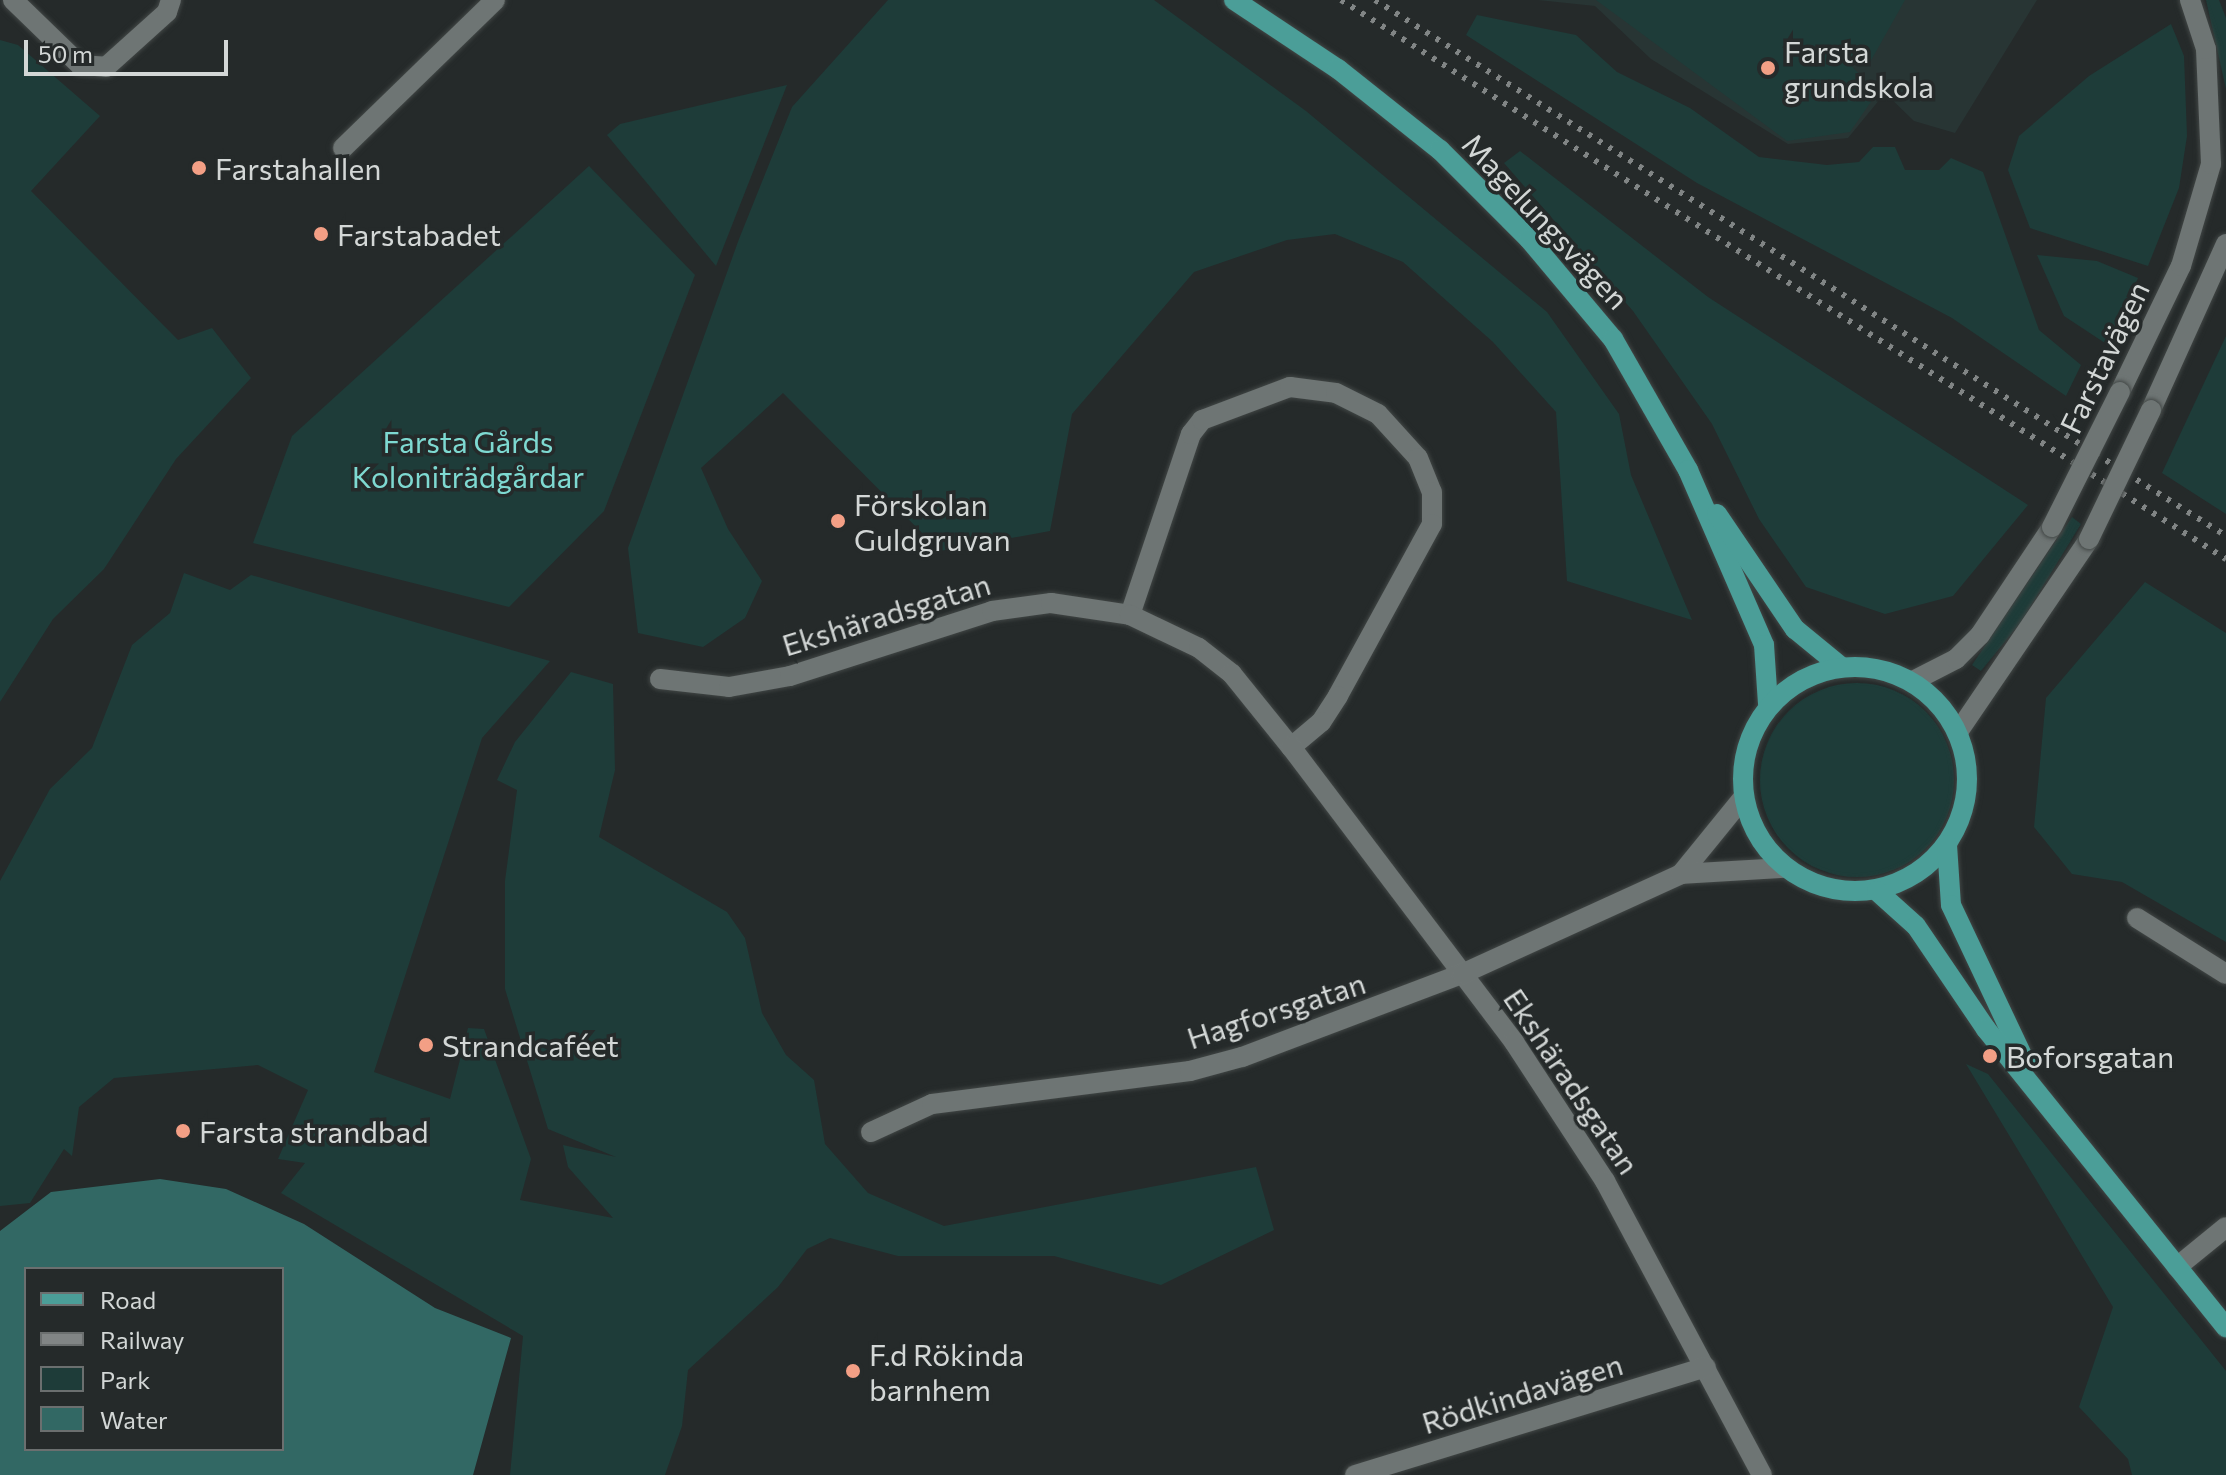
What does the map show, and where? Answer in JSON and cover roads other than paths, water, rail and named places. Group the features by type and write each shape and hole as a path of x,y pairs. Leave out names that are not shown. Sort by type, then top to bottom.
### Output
{"main road":[{"name":"Magelungsvägen","path":"1234,0 1391,108 1488,193 1613,339 1688,470 1795,629 1840,666"},
{"name":"Magelungsvägen","path":"1688,470 1764,645 1768,704"},
{"path":"1840,666 1913,681 1958,732 1966,802 1947,845 1921,872 1877,891 1825,887 1783,868 1757,838 1742,799 1747,750 1768,704 1806,676 1840,666"},
{"path":"1947,845 1951,905 2032,1079"},
{"path":"1877,891 1916,926 1986,1029 2032,1079 2226,1327"}],"street":[{"path":"13,0 80,65 106,67 167,12 171,0"},
{"path":"343,148 495,0"},
{"name":"Farstavägen","path":"1913,681 1956,659 1980,635 2052,527 2181,266 2218,166 2206,49 2190,0"},
{"path":"1958,732 2089,539 2226,244"},
{"path":"1130,615 1191,434 1202,420 1290,387 1336,393 1378,414 1418,458 1432,492 1432,524 1338,696 1321,722 1291,747"},
{"name":"Ekshäradsgatan","path":"660,679 729,687 790,676 1006,609 1051,603 1130,615 1199,648 1232,674 1291,747 1462,974 1605,1181 1762,1475"},
{"name":"Hagforsgatan","path":"1681,874 1742,799"},
{"name":"Hagforsgatan","path":"871,1132 932,1104 1203,1068 1462,974 1681,874 1783,868"},
{"path":"2137,918 2226,974"},
{"path":"2177,1267 2226,1227"},
{"name":"Rödkindavägen","path":"1355,1475 1706,1367"}],"water":[{"path":"160,1179 226,1189 304,1224 435,1308 511,1338 473,1475 0,1475 0,1231 51,1192"}],"railway":[{"path":"1341,0 2226,559"},
{"path":"1375,0 2226,536"}],"place":[{"name":"Farsta grundskola","path":"1768,68"},
{"name":"Farstahallen","path":"199,168"},
{"name":"Farstabadet","path":"321,234"},
{"name":"Förskolan Guldgruvan","path":"838,521"},
{"name":"Strandcaféet","path":"426,1045"},
{"name":"Boforsgatan","path":"1990,1056"},
{"name":"Farsta strandbad","path":"183,1131"},
{"name":"F.d Rökinda barnhem","path":"853,1371"}],"park label":[{"name":"Farsta Gårds Koloniträdgårdar","path":"468,458"}]}
